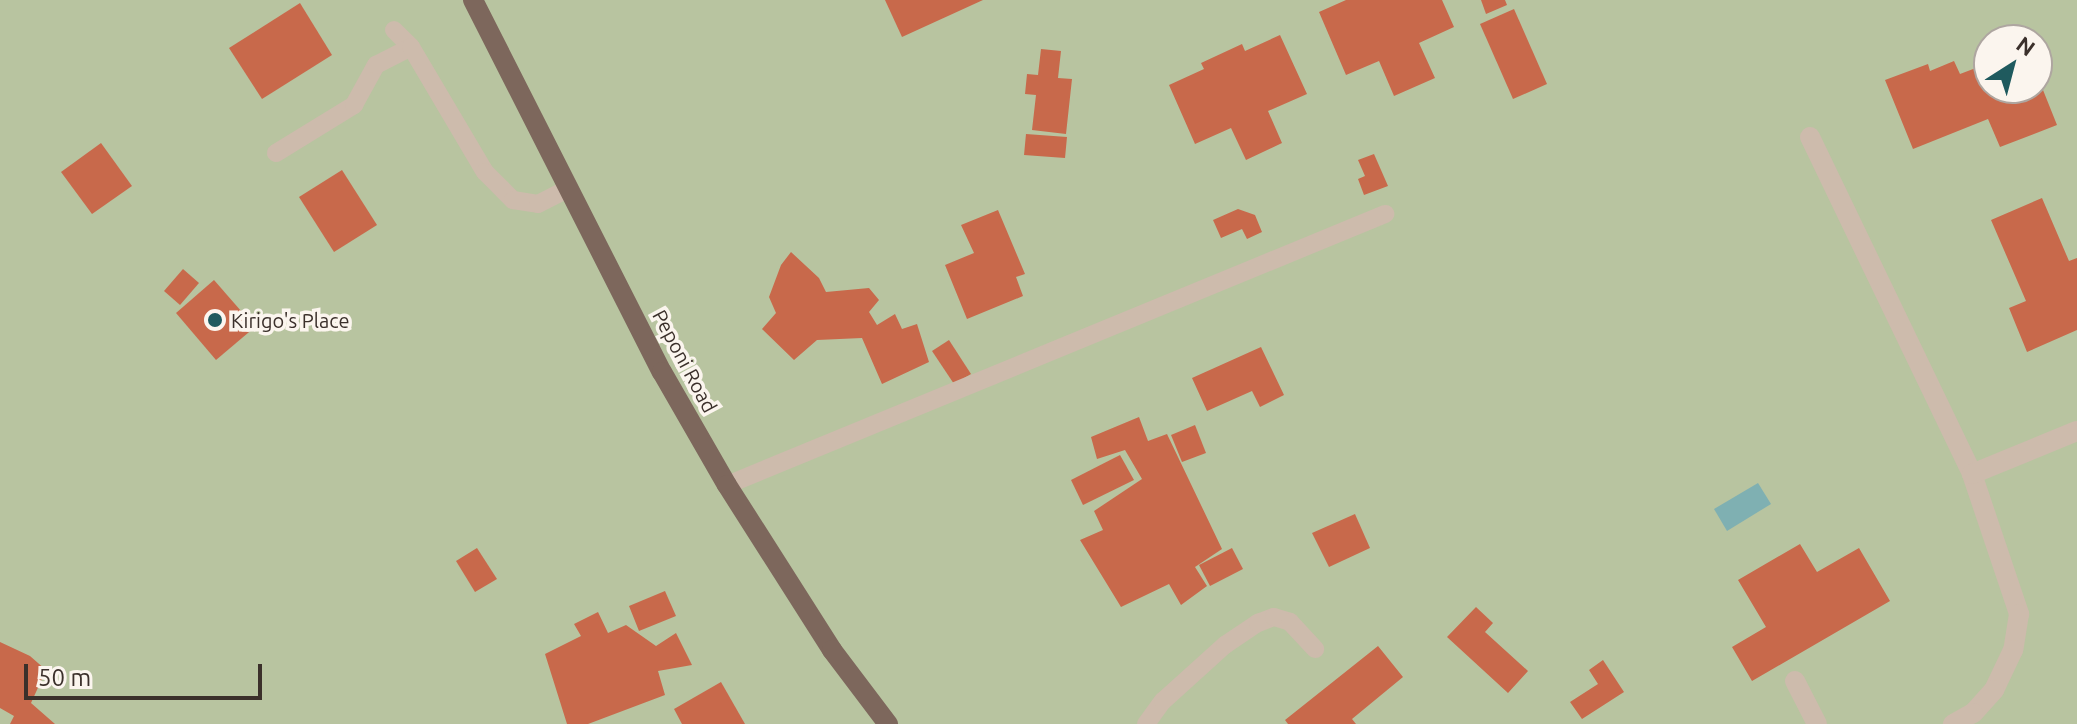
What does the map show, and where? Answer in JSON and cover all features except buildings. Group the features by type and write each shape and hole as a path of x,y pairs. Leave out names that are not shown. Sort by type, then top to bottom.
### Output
{"main road":[{"name":"Peponi Road","path":"473,0 662,372 727,485 832,650 888,724"}],"street":[{"path":"1810,137 1972,474 2019,614 2013,650 1994,690 1973,713 1953,724"},
{"path":"1972,474 2077,431"},
{"path":"1795,681 1817,724"}],"lane":[{"path":"394,30 411,47 485,172 513,200 538,204 569,188"},
{"path":"276,153 354,105 376,65 411,47"},
{"path":"727,485 1385,214"},
{"path":"1146,724 1163,701 1225,645 1258,623 1274,617 1290,622 1315,649"}],"green space":[{"path":"0,0 2077,0 2077,724 0,724"}],"water":[{"path":"1758,483 1771,504 1727,531 1714,509"}],"place":[{"name":"Kirigo's Place","path":"215,320"}]}
